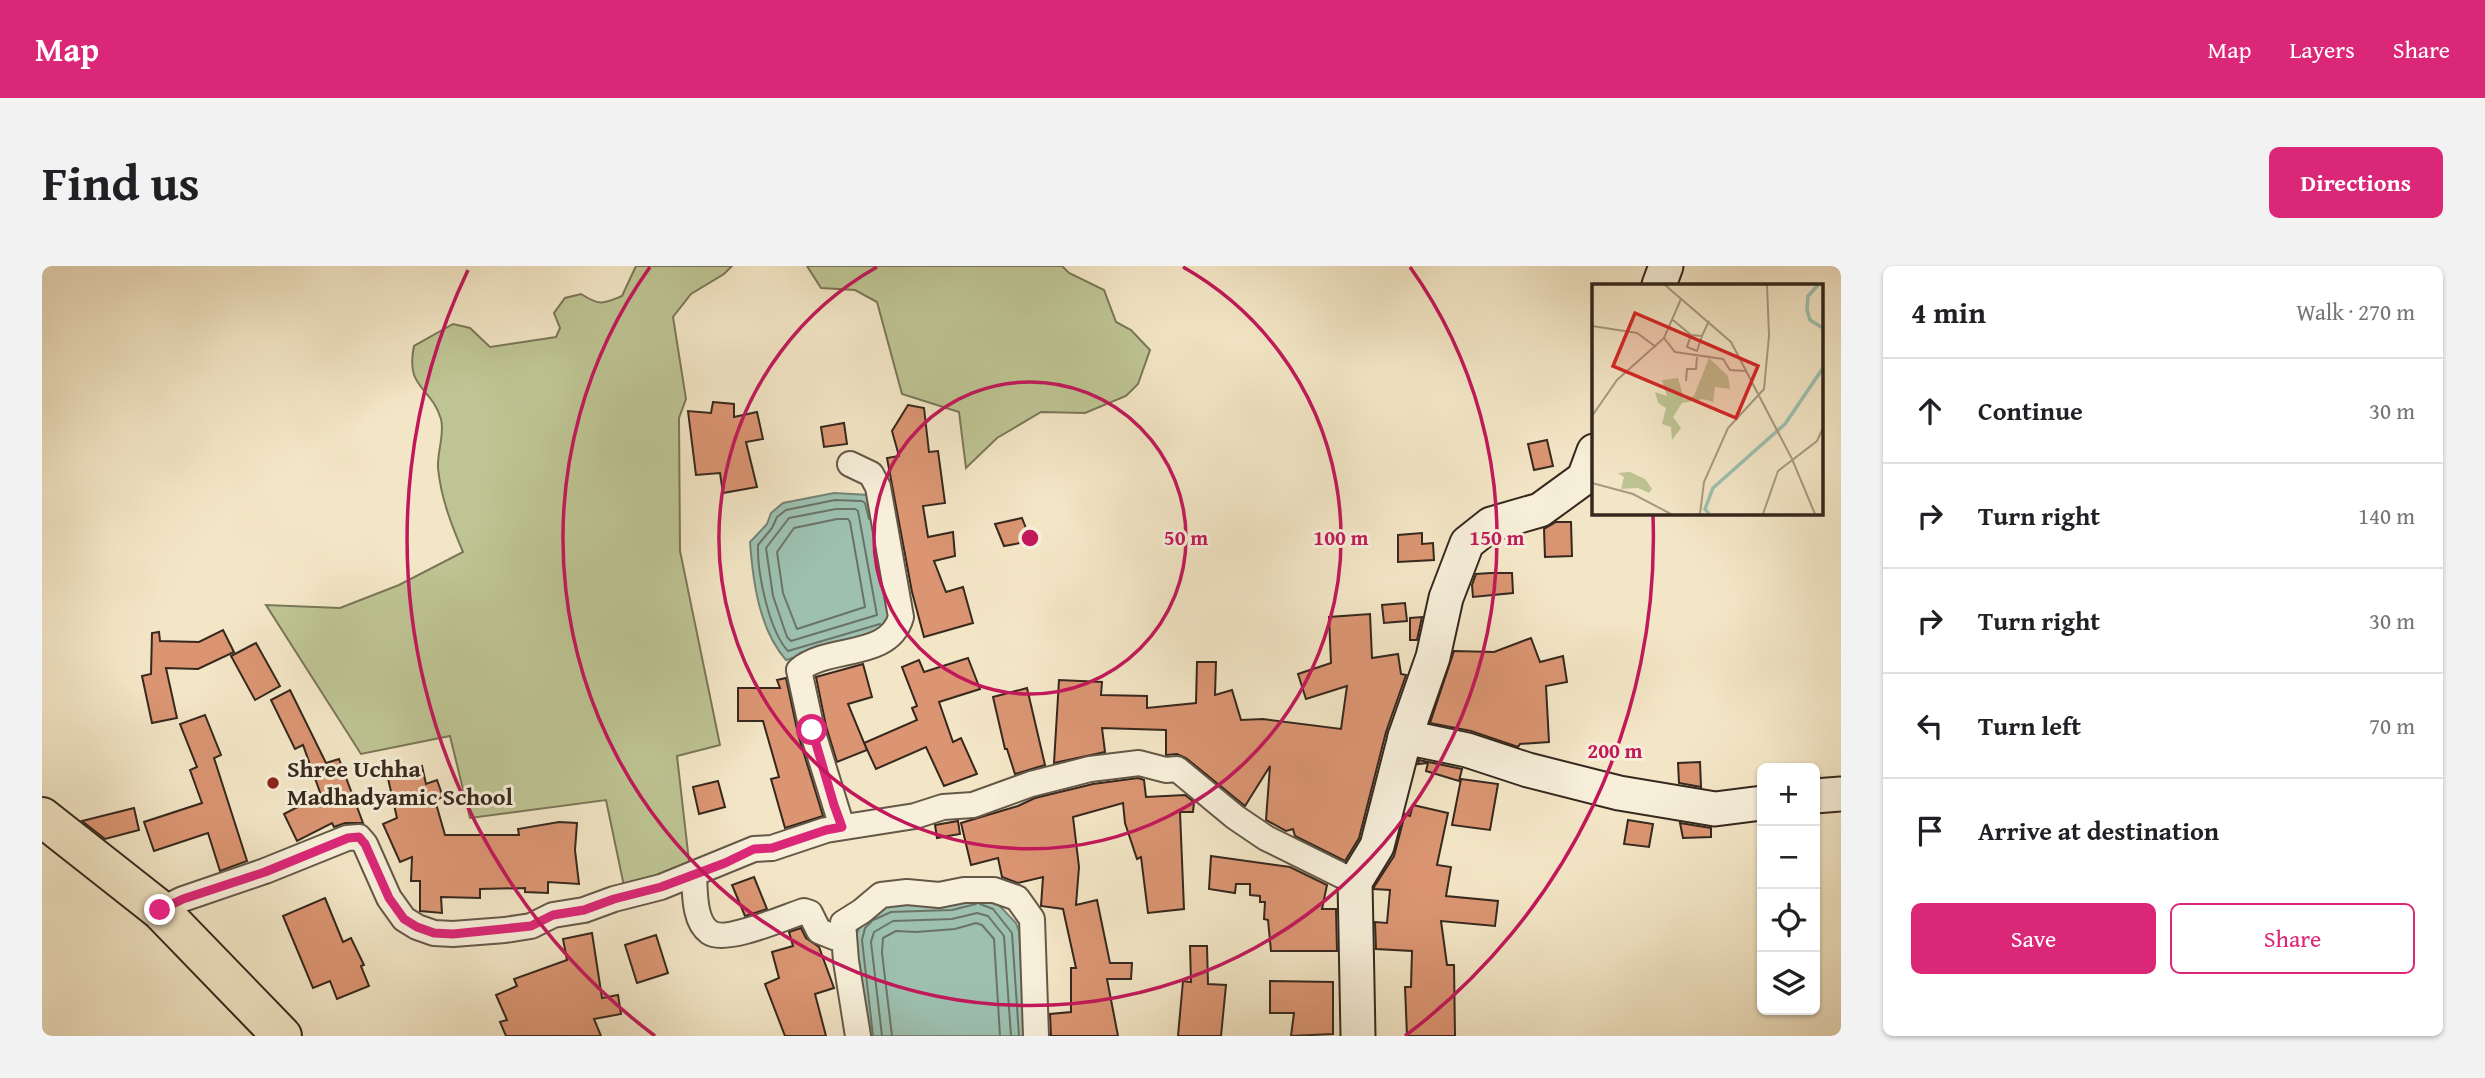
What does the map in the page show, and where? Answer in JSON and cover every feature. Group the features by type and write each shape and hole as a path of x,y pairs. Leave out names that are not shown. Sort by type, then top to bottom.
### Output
{"main road":[{"path":"42,817 160,910 282,1036"}],"street":[{"path":"1659,284 1666,266"},
{"path":"1358,1036 1355,882 1377,846 1405,737 1433,657 1446,598 1467,543 1490,524 1541,510 1584,478 1592,456"},
{"path":"842,827 812,730 799,670 820,659 856,651 882,641 898,629 901,617 878,487 872,474 850,464"},
{"path":"1405,737 1467,750 1528,770 1619,793 1714,809 1757,804"},
{"path":"160,910 348,838 359,837 365,844 389,898 404,919 417,927 434,933 453,934 531,926 553,915 584,910 694,876 754,849 772,848 826,830 915,816 943,807 973,805 1031,784 1090,769 1139,763 1166,770 1177,769 1225,809 1266,838 1355,882"},
{"path":"1820,796 1841,794"},
{"path":"694,876 698,914 706,931 714,935 733,935 804,911 810,913 819,931 834,937 844,936"},
{"path":"858,1036 843,923 881,895 907,892 939,895 964,890 994,890 1017,898 1032,919 1036,1036"}],"shaded area":[{"path":"636,266 732,266 691,294 673,317 686,399 679,418 680,551 720,745 677,756 690,870 624,886 606,800 470,818 450,736 361,754 266,605 340,608 399,585 463,552 447,511 439,479 441,419 413,371 414,346 453,324 470,328 490,347 556,337 560,328 554,313 565,298 581,294 601,302 622,296"},
{"path":"807,266 1062,266 1069,273 1104,290 1116,322 1131,330 1150,350 1138,384 1126,396 1085,413 1041,412 997,438 966,468 959,412 902,394 877,302 855,290 821,288"}],"water":[{"path":"834,493 869,495 895,627 786,660 769,634 759,604 750,542 767,524 771,513 783,503"},
{"path":"963,899 996,902 1016,923 1019,931 1026,1036 867,1036 855,939 862,923 873,912 885,907 947,903"}],"building":[{"path":"713,402 734,404 734,417 757,412 763,439 746,442 757,487 723,493 720,473 696,475 688,411 711,413"},
{"path":"908,405 924,408 929,452 938,451 945,503 923,506 928,537 953,532 955,556 934,561 946,592 963,587 973,623 924,637 912,592 887,458 899,456 892,431"},
{"path":"844,423 847,444 824,447 821,427"},
{"path":"1547,440 1553,466 1534,470 1528,444"},
{"path":"1022,518 1031,541 1004,546 995,524"},
{"path":"1556,522 1571,522 1572,556 1545,557 1544,529"},
{"path":"1422,533 1422,544 1433,543 1434,560 1398,562 1398,535"},
{"path":"1512,573 1513,593 1473,597 1472,585 1476,574"},
{"path":"1405,603 1407,621 1384,623 1382,605"},
{"path":"1370,614 1372,658 1398,654 1401,674 1406,675 1386,732 1359,838 1345,861 1295,836 1293,829 1286,831 1266,820 1270,766 1245,806 1186,758 1177,754 1166,755 1166,730 1102,728 1105,752 1054,763 1059,680 1102,682 1101,695 1147,696 1147,708 1196,703 1197,662 1216,662 1215,695 1232,690 1241,720 1263,719 1341,729 1347,686 1306,699 1298,674 1331,663 1329,617"},
{"path":"1422,617 1417,640 1410,640 1410,618"},
{"path":"223,630 234,652 198,669 166,668 177,718 152,723 142,676 151,674 152,633 159,632 160,641 199,642"},
{"path":"1531,638 1540,662 1563,656 1567,682 1546,686 1549,742 1520,744 1518,747 1471,731 1430,723 1454,651 1494,652"},
{"path":"256,643 280,686 255,700 231,656"},
{"path":"968,658 980,689 939,702 953,742 961,738 977,774 944,786 926,747 876,769 864,743 917,720 912,708 917,706 902,667 919,660 924,672"},
{"path":"863,664 872,697 848,704 867,750 837,762 816,677"},
{"path":"786,678 798,734 823,816 785,828 771,779 779,777 763,721 738,721 738,688 780,688 777,680"},
{"path":"1027,688 1045,765 1015,774 1005,749 993,697"},
{"path":"290,690 326,763 339,759 363,823 345,823 334,827 332,823 297,841 284,814 321,795 303,745 295,749 271,700"},
{"path":"205,715 221,755 214,758 247,861 220,871 208,833 154,851 144,822 202,803 190,770 197,767 180,724"},
{"path":"1419,760 1462,769 1459,781 1426,771 1428,763 1418,764"},
{"path":"1700,762 1701,787 1679,783 1678,763"},
{"path":"422,766 426,784 437,780 443,797 435,800 445,835 519,835 518,829 559,822 577,823 575,850 579,884 548,882 548,893 525,892 525,888 480,889 480,898 441,897 442,913 420,911 420,881 411,881 412,857 400,862 383,824 397,818 387,774"},
{"path":"1138,778 1144,780 1146,797 1185,795 1194,802 1193,812 1180,812 1184,909 1148,913 1141,857 1137,859 1125,823 1123,803 1073,817 1079,867 1076,905 1097,900 1110,963 1132,963 1131,979 1107,979 1118,1036 1051,1036 1050,1014 1071,1012 1071,968 1076,968 1063,909 1041,906 1043,877 1018,883 1002,877 998,858 971,865 961,823 1018,806 1035,798 1093,784"},
{"path":"1461,779 1498,784 1490,830 1452,825"},
{"path":"718,781 725,807 699,814 693,787"},
{"path":"1413,805 1448,813 1437,865 1451,867 1446,896 1498,901 1495,926 1441,921 1447,965 1454,965 1455,1036 1407,1036 1405,987 1411,987 1412,951 1376,949 1375,922 1387,923 1390,890 1374,887 1394,856 1405,814 1410,816"},
{"path":"134,808 139,830 105,839 82,821"},
{"path":"1628,820 1653,824 1649,847 1624,844"},
{"path":"958,821 960,834 937,838 935,825"},
{"path":"1680,823 1711,828 1711,837 1683,838"},
{"path":"1211,856 1290,867 1327,885 1322,909 1336,909 1337,951 1271,951 1268,920 1264,919 1265,902 1260,902 1260,896 1250,895 1250,884 1236,884 1235,893 1209,889"},
{"path":"754,877 767,909 745,916 732,885"},
{"path":"325,898 343,942 351,938 364,965 361,966 369,986 337,999 330,981 313,988 283,916"},
{"path":"801,928 806,938 819,947 834,988 815,994 826,1036 785,1036 765,984 779,978 772,952 793,946 789,932"},
{"path":"592,933 602,998 618,995 621,1014 594,1019 601,1036 506,1036 500,1022 507,1020 496,995 517,986 514,979 567,960 563,939"},
{"path":"656,935 668,973 637,983 625,945"},
{"path":"1190,946 1207,946 1208,984 1226,985 1221,1036 1178,1036 1183,981 1191,982"},
{"path":"1270,981 1333,982 1333,1034 1291,1036 1294,1013 1270,1013"}],"place":[{"name":"Shree Uchha Madhadyamic School","path":"273,783"}],"route":[{"path":"160,910 348,838 359,837 365,844 389,898 404,919 417,927 434,933 453,934 531,926 553,915 584,910 694,876 754,849 772,848 791,840 842,827 812,730"}]}
